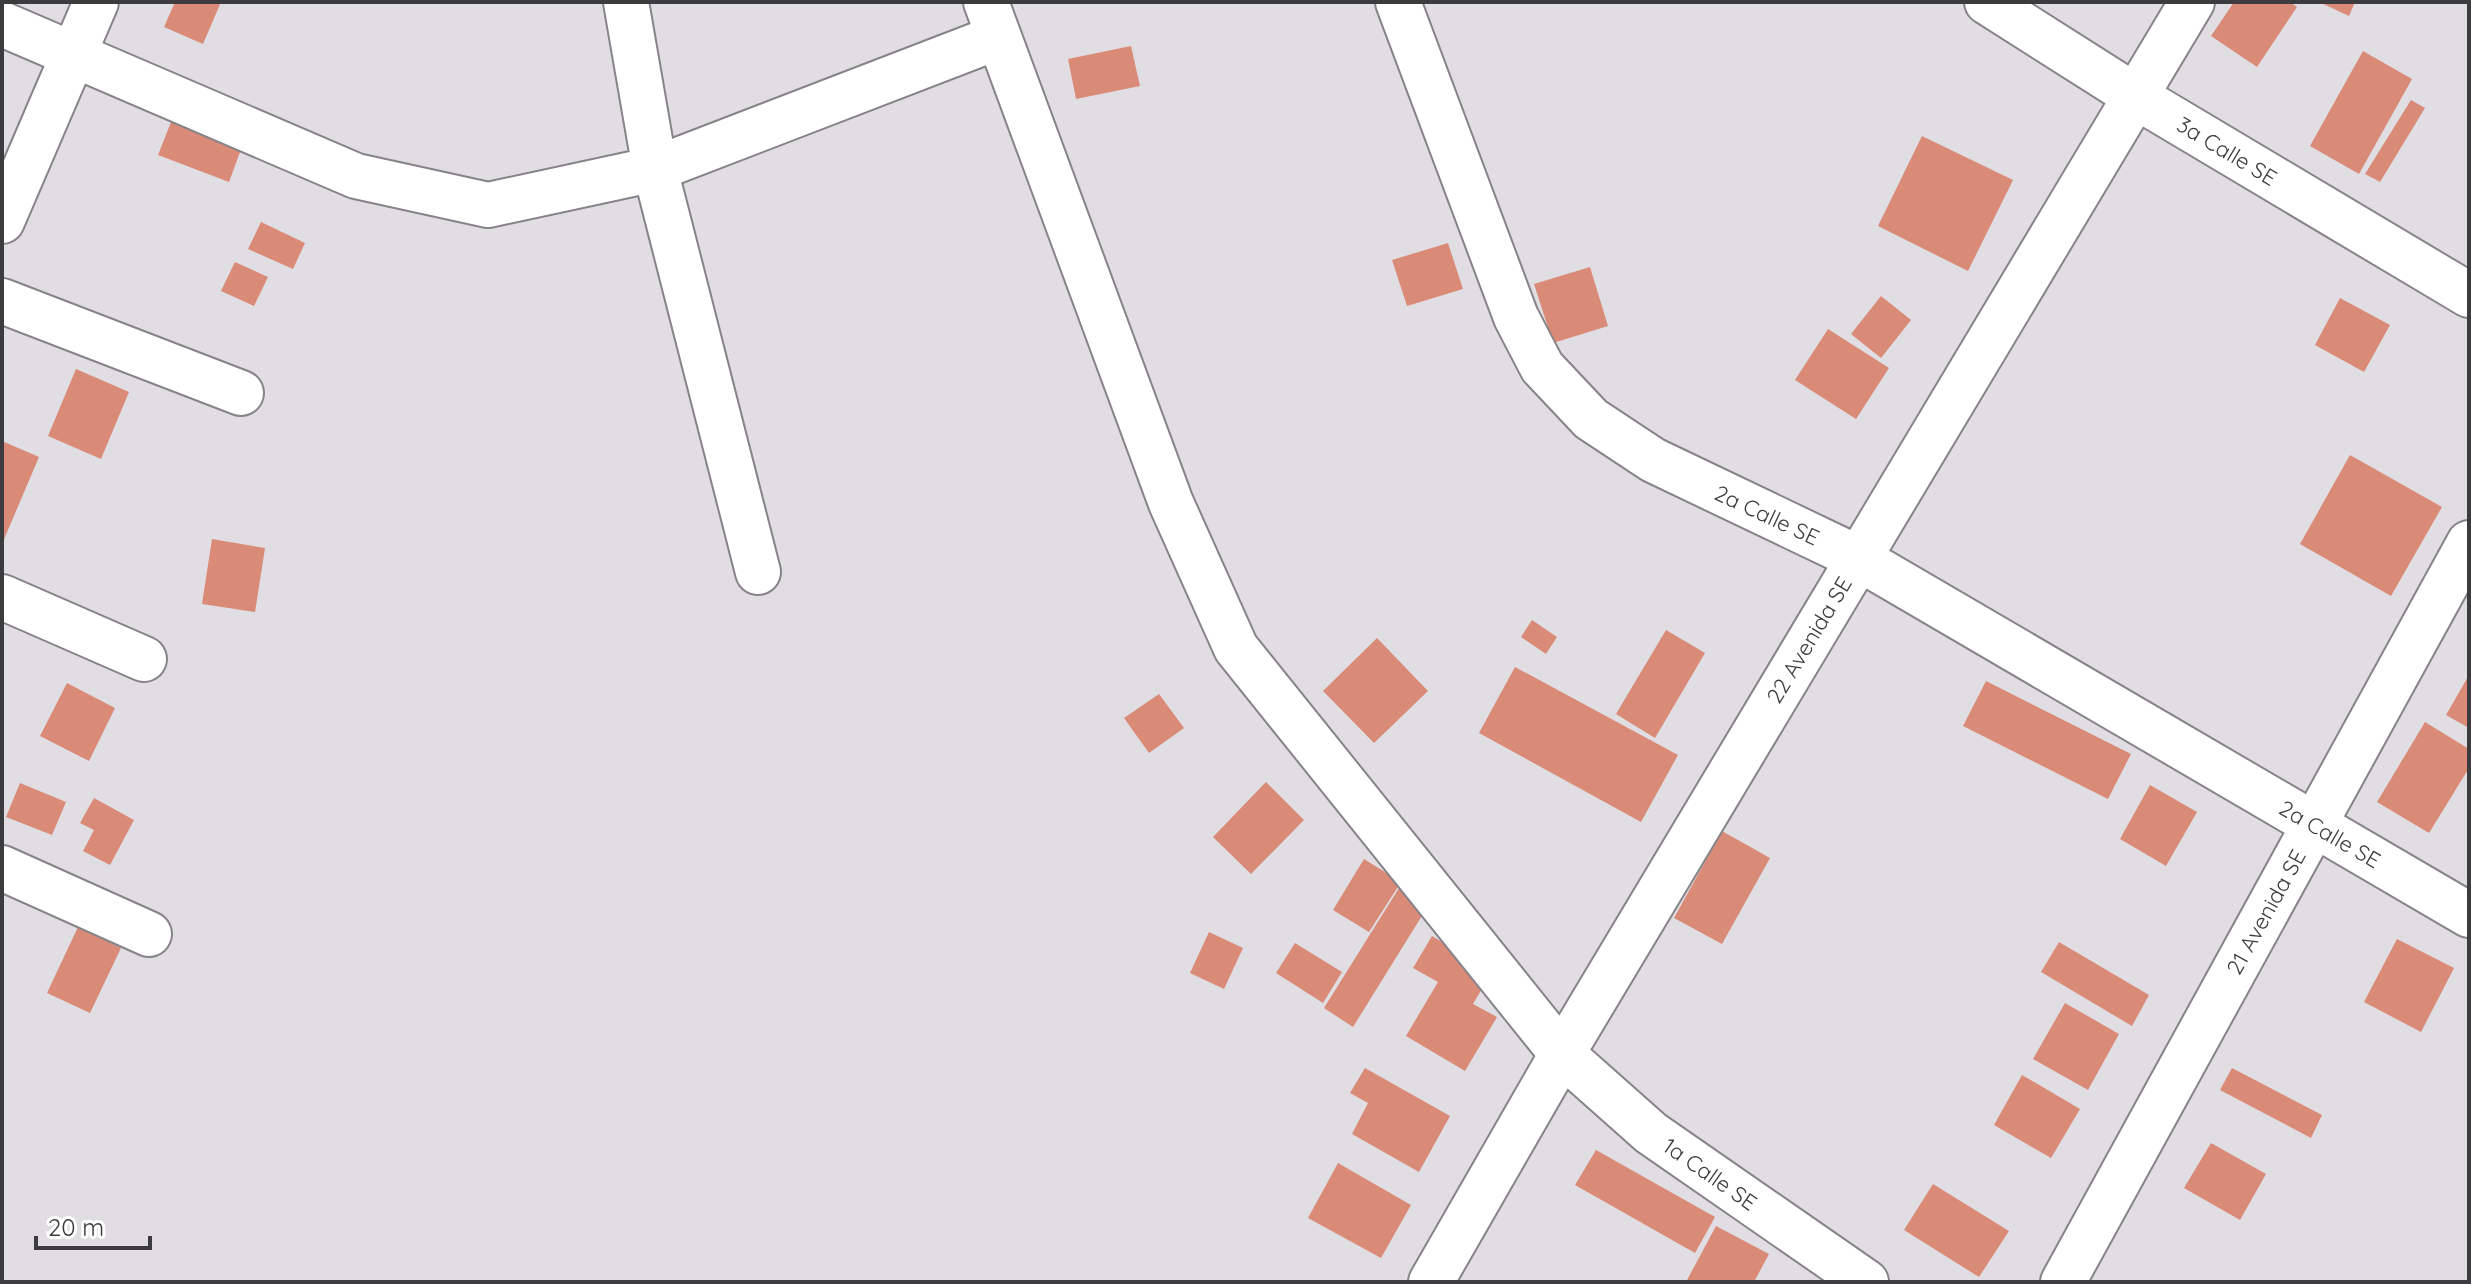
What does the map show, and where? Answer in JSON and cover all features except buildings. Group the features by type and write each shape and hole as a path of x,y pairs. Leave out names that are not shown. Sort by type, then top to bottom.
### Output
{"street":[{"path":"2,221 96,2"},
{"path":"626,2 655,169 758,572"},
{"name":"2a Calle SE","path":"1398,2 1516,317 1542,367 1591,419 1653,460 1858,558 2469,915"},
{"name":"3a Calle SE","path":"1987,2 2135,96 2469,295"},
{"name":"22 Avenida SE","path":"1431,1282 1562,1054 2192,2"},
{"path":"2,24 356,176 488,205 655,169 992,19"},
{"name":"1a Calle SE","path":"992,19 1171,503 1236,648 1562,1054 1651,1133 1866,1282"},
{"path":"2,301 241,393"},
{"name":"21 Avenida SE","path":"2063,1282 2469,543"},
{"path":"2,597 144,659"},
{"path":"2,868 149,934"}]}
